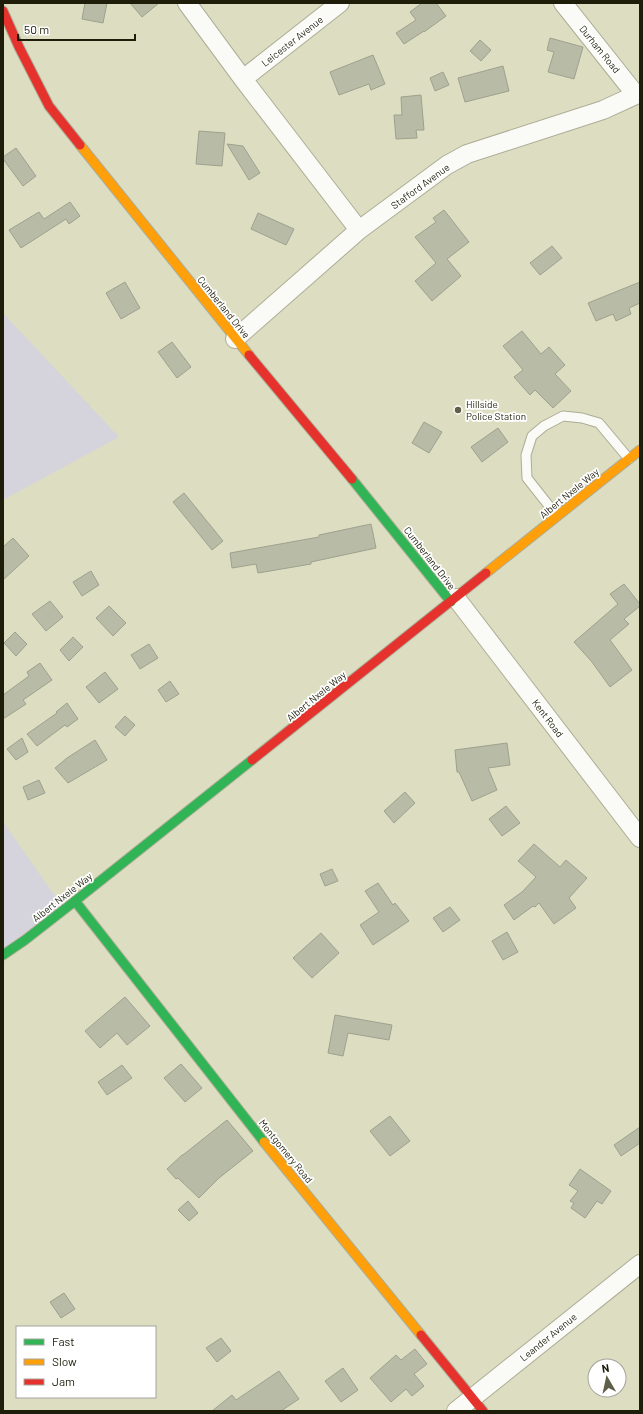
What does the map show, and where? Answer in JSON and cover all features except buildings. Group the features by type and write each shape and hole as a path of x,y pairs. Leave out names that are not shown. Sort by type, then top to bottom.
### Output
{"street":[{"path":"187,3 243,79 360,230"},
{"name":"Leicester Avenue","path":"243,79 340,3"},
{"name":"Durham Road","path":"563,3 638,94"},
{"name":"Cumberland Drive","path":"3,11 19,47 49,106 235,339 454,600"},
{"name":"Stafford Avenue","path":"235,339 360,230 447,165 467,154 603,110 638,94"},
{"name":"Albert Nxele Way","path":"3,955 25,940 75,901 640,450"},
{"name":"Kent Road","path":"454,600 640,838"},
{"name":"Montgomery Road","path":"75,901 269,1148 477,1404"},
{"name":"Leander Avenue","path":"456,1411 477,1404 640,1264"}],"lane":[{"path":"558,516 527,478 526,455 532,436 544,426 563,416 582,418 598,423 629,459"}],"shaded area":[{"path":"3,313 119,437 3,500"},
{"path":"3,822 62,906 3,949"}],"traffic: fast":[{"path":"352,479 451,602"},
{"path":"3,955 25,940 75,901 252,760"},
{"path":"75,901 264,1142"}],"traffic: slow":[{"path":"80,145 249,355"},
{"path":"486,573 640,450"},
{"path":"264,1142 421,1335"}],"traffic: jam":[{"path":"3,11 19,47 49,106 80,145"},
{"path":"249,355 352,479"},
{"path":"252,760 486,573"},
{"path":"421,1335 483,1411"}],"place":[{"name":"Hillside Police Station","path":"458,410"}]}
